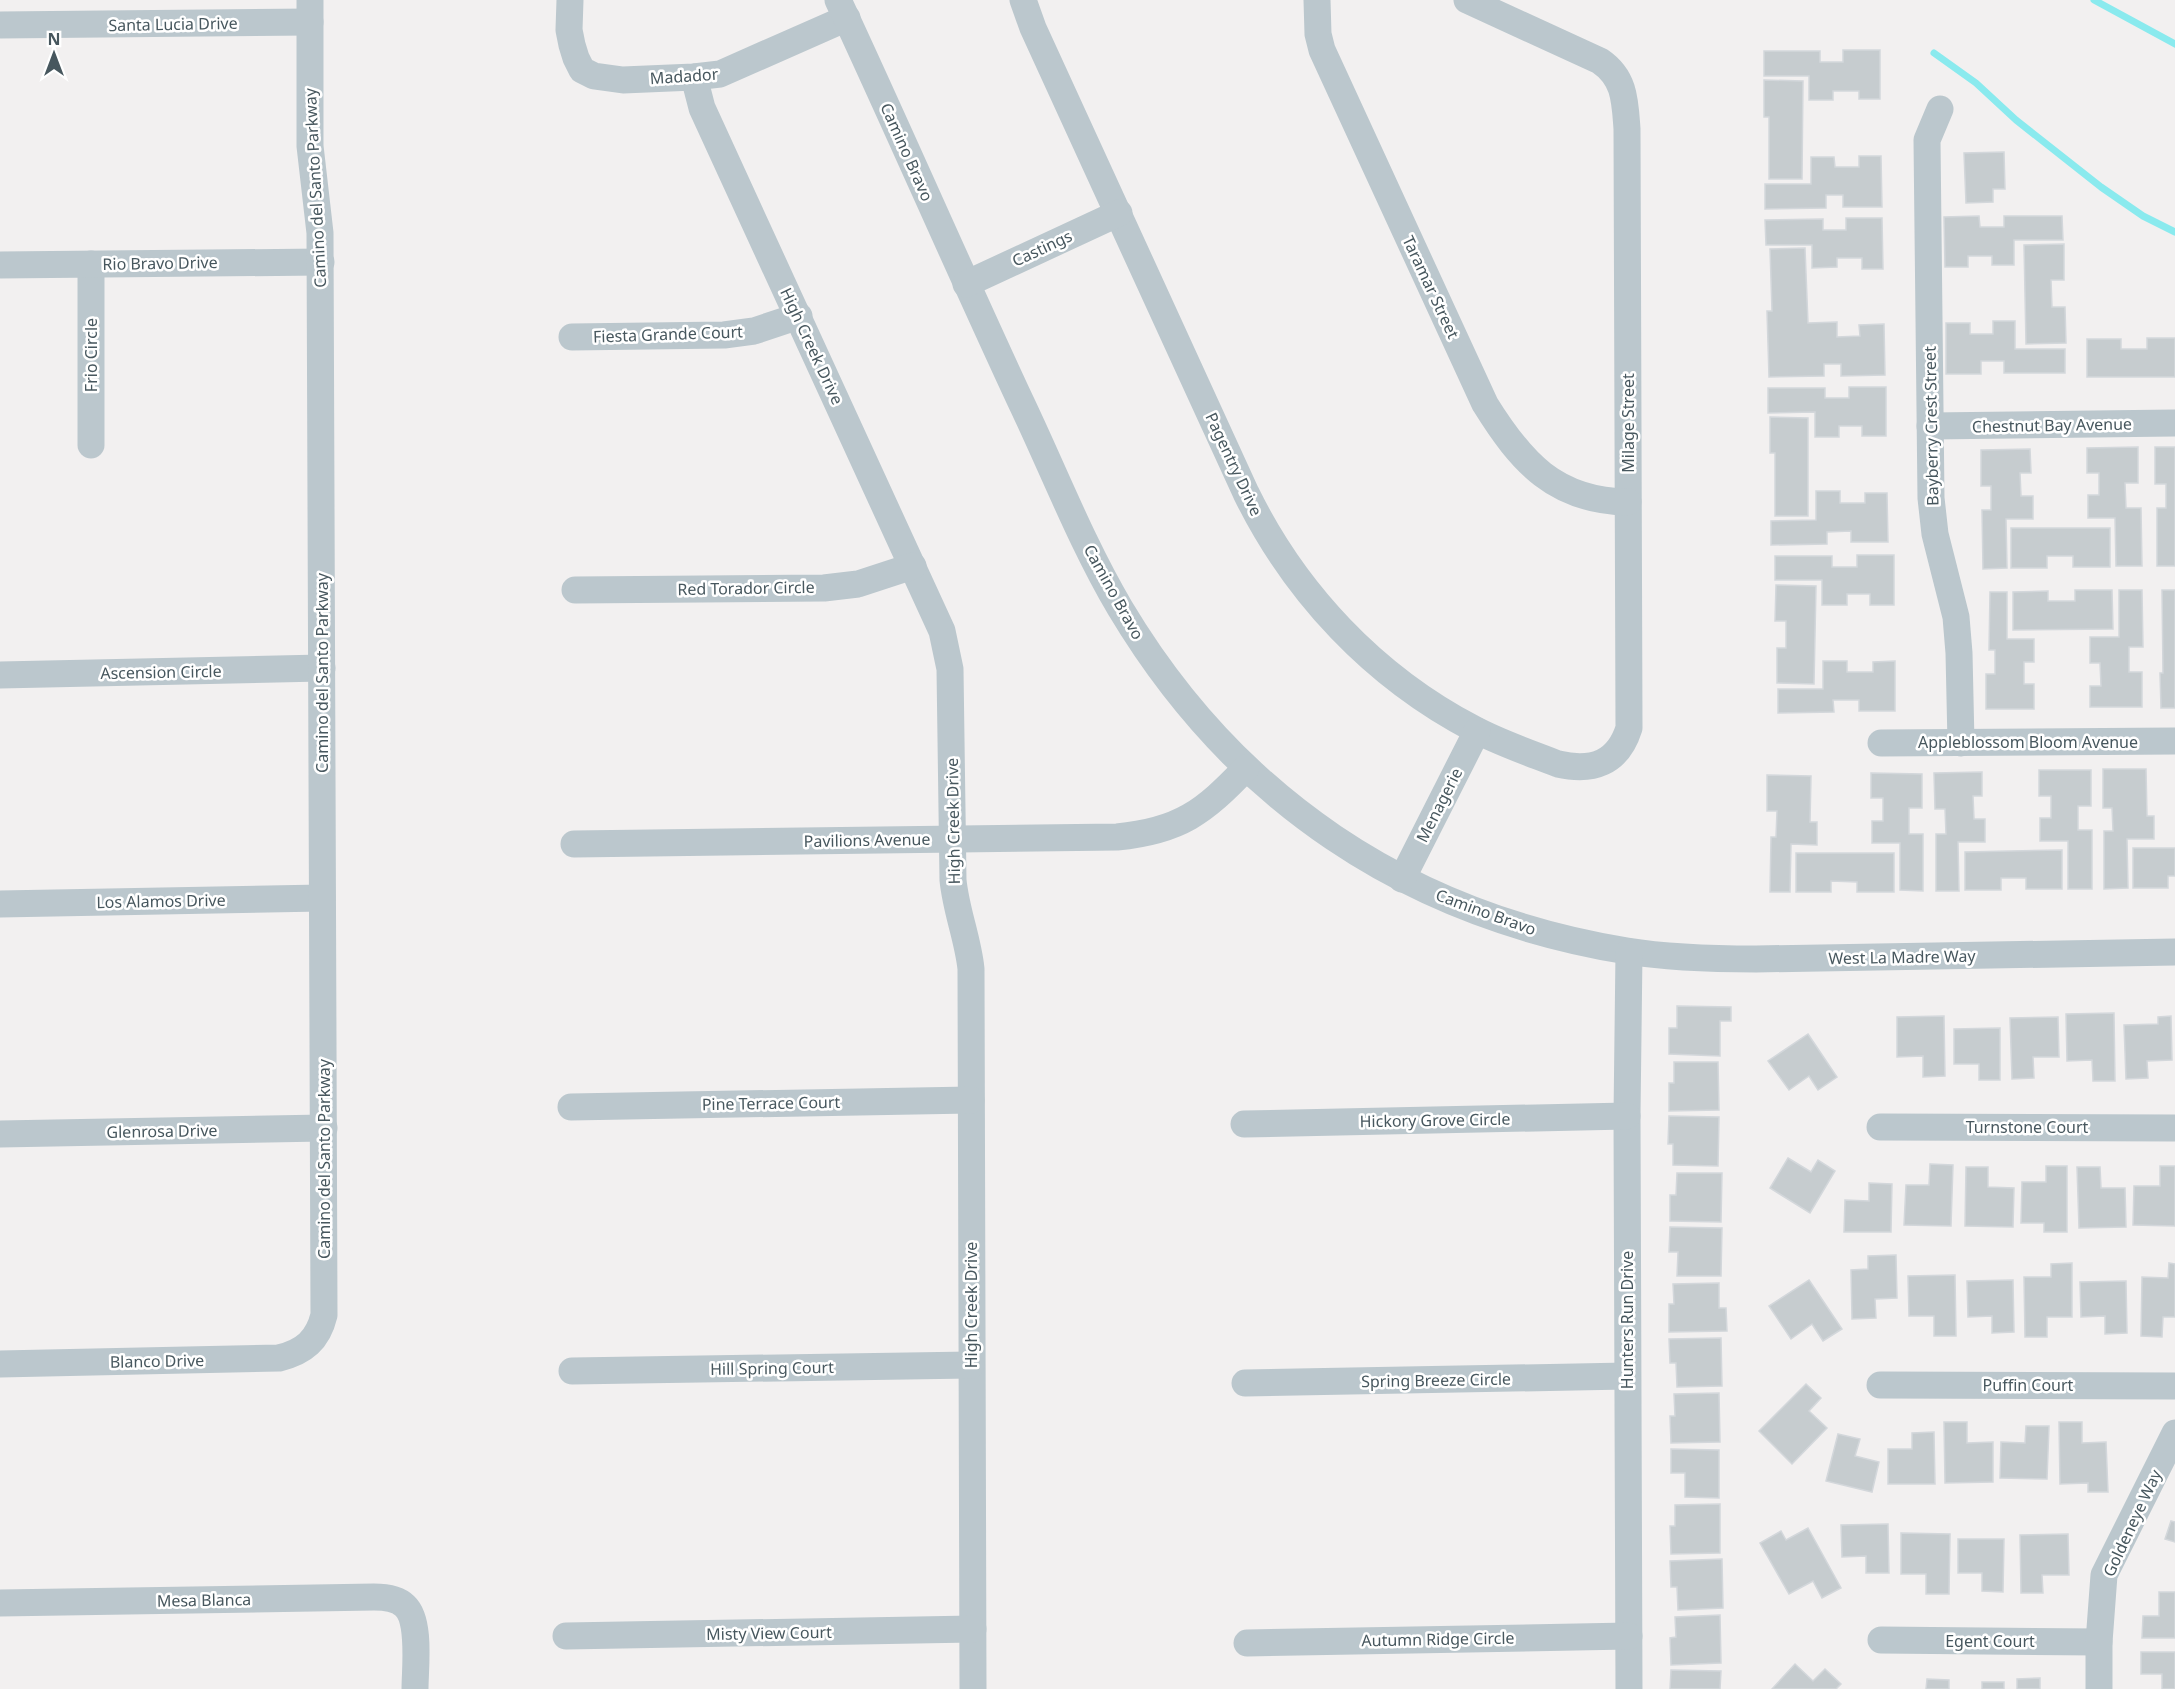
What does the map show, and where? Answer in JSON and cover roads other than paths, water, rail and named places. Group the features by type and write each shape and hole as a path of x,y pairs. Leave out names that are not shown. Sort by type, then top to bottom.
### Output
{"street":[{"name":"Madador","path":"570,0 569,30 576,58 582,70 594,76 622,80 694,77 731,71 843,9"},
{"name":"Pagentry Drive","path":"1023,0 1033,28 1246,493 1290,568 1321,607 1371,659 1413,691 1477,731 1558,764 1571,767 1598,765 1610,759"},
{"name":"Taramar Street","path":"1317,0 1318,34 1322,50 1485,404 1525,458 1540,473 1556,484 1588,498 1628,502"},
{"name":"Milage Street","path":"1467,0 1600,61 1615,73 1620,82 1625,105 1627,129 1629,728 1619,751 1610,759"},
{"name":"Camino Bravo","path":"843,9 966,284 1078,525 1119,605 1158,666 1201,721 1246,768 1322,830 1356,853 1402,879 1499,920 1564,939 1629,952"},
{"name":"Santa Lucia Drive","path":"0,25 310,11"},
{"name":"Camino del Santo Parkway","path":"310,11 310,146 319,211 321,262 325,1304 321,1326 310,1344"},
{"name":"High Creek Drive","path":"694,77 702,108 942,631 950,669 955,896 970,954 973,1689"},
{"name":"Bayberry Crest Street","path":"1940,109 1927,141 1930,498 1935,534 1956,616 1961,743"},
{"name":"Castings","path":"966,284 1119,213"},
{"name":"Rio Bravo Drive","path":"0,265 321,262"},
{"name":"Frio Circle","path":"91,264 91,445"},
{"name":"Fiesta Grande Court","path":"572,338 731,334 754,331 799,316"},
{"name":"Chestnut Bay Avenue","path":"1930,426 2175,423"},
{"name":"Red Torador Circle","path":"575,590 824,588 858,584 913,566"},
{"name":"Ascension Circle","path":"0,675 322,668"},
{"name":"Menagerie","path":"1402,879 1477,731"},
{"name":"Appleblossom Bloom Avenue","path":"1881,743 2175,741"},
{"name":"Pavilions Avenue","path":"574,844 1117,837 1155,832 1172,827 1206,808 1246,768"},
{"name":"Los Alamos Drive","path":"0,904 322,898"},
{"name":"West La Madre Way","path":"1629,952 1691,958 1756,959 2175,952"},
{"name":"Hunters Run Drive","path":"1629,952 1627,1116 1629,1689"},
{"name":"Pine Terrace Court","path":"571,1107 971,1100"},
{"name":"Hickory Grove Circle","path":"1244,1124 1627,1116"},
{"name":"Turnstone Court","path":"1880,1127 2175,1128"},
{"name":"Glenrosa Drive","path":"0,1134 324,1128"},
{"name":"Blanco Drive","path":"0,1364 267,1359 291,1355 310,1344"},
{"name":"Hill Spring Court","path":"572,1371 971,1365"},
{"name":"Spring Breeze Circle","path":"1245,1383 1627,1376"},
{"name":"Puffin Court","path":"1880,1384 2175,1386"},
{"name":"Goldeneye Way","path":"2099,1689 2099,1642 2104,1575 2175,1432"},
{"name":"Mesa Blanca","path":"0,1603 374,1597 391,1599 405,1606 410,1613 414,1628 415,1689"},
{"name":"Misty View Court","path":"566,1636 972,1629"},
{"name":"Autumn Ridge Circle","path":"1247,1643 1629,1636"},
{"name":"Egent Court","path":"1881,1641 2099,1642"}],"waterway":[{"path":"2094,0 2175,44"},
{"path":"1934,53 1976,83 2016,120 2101,187 2143,216 2175,232"}]}
